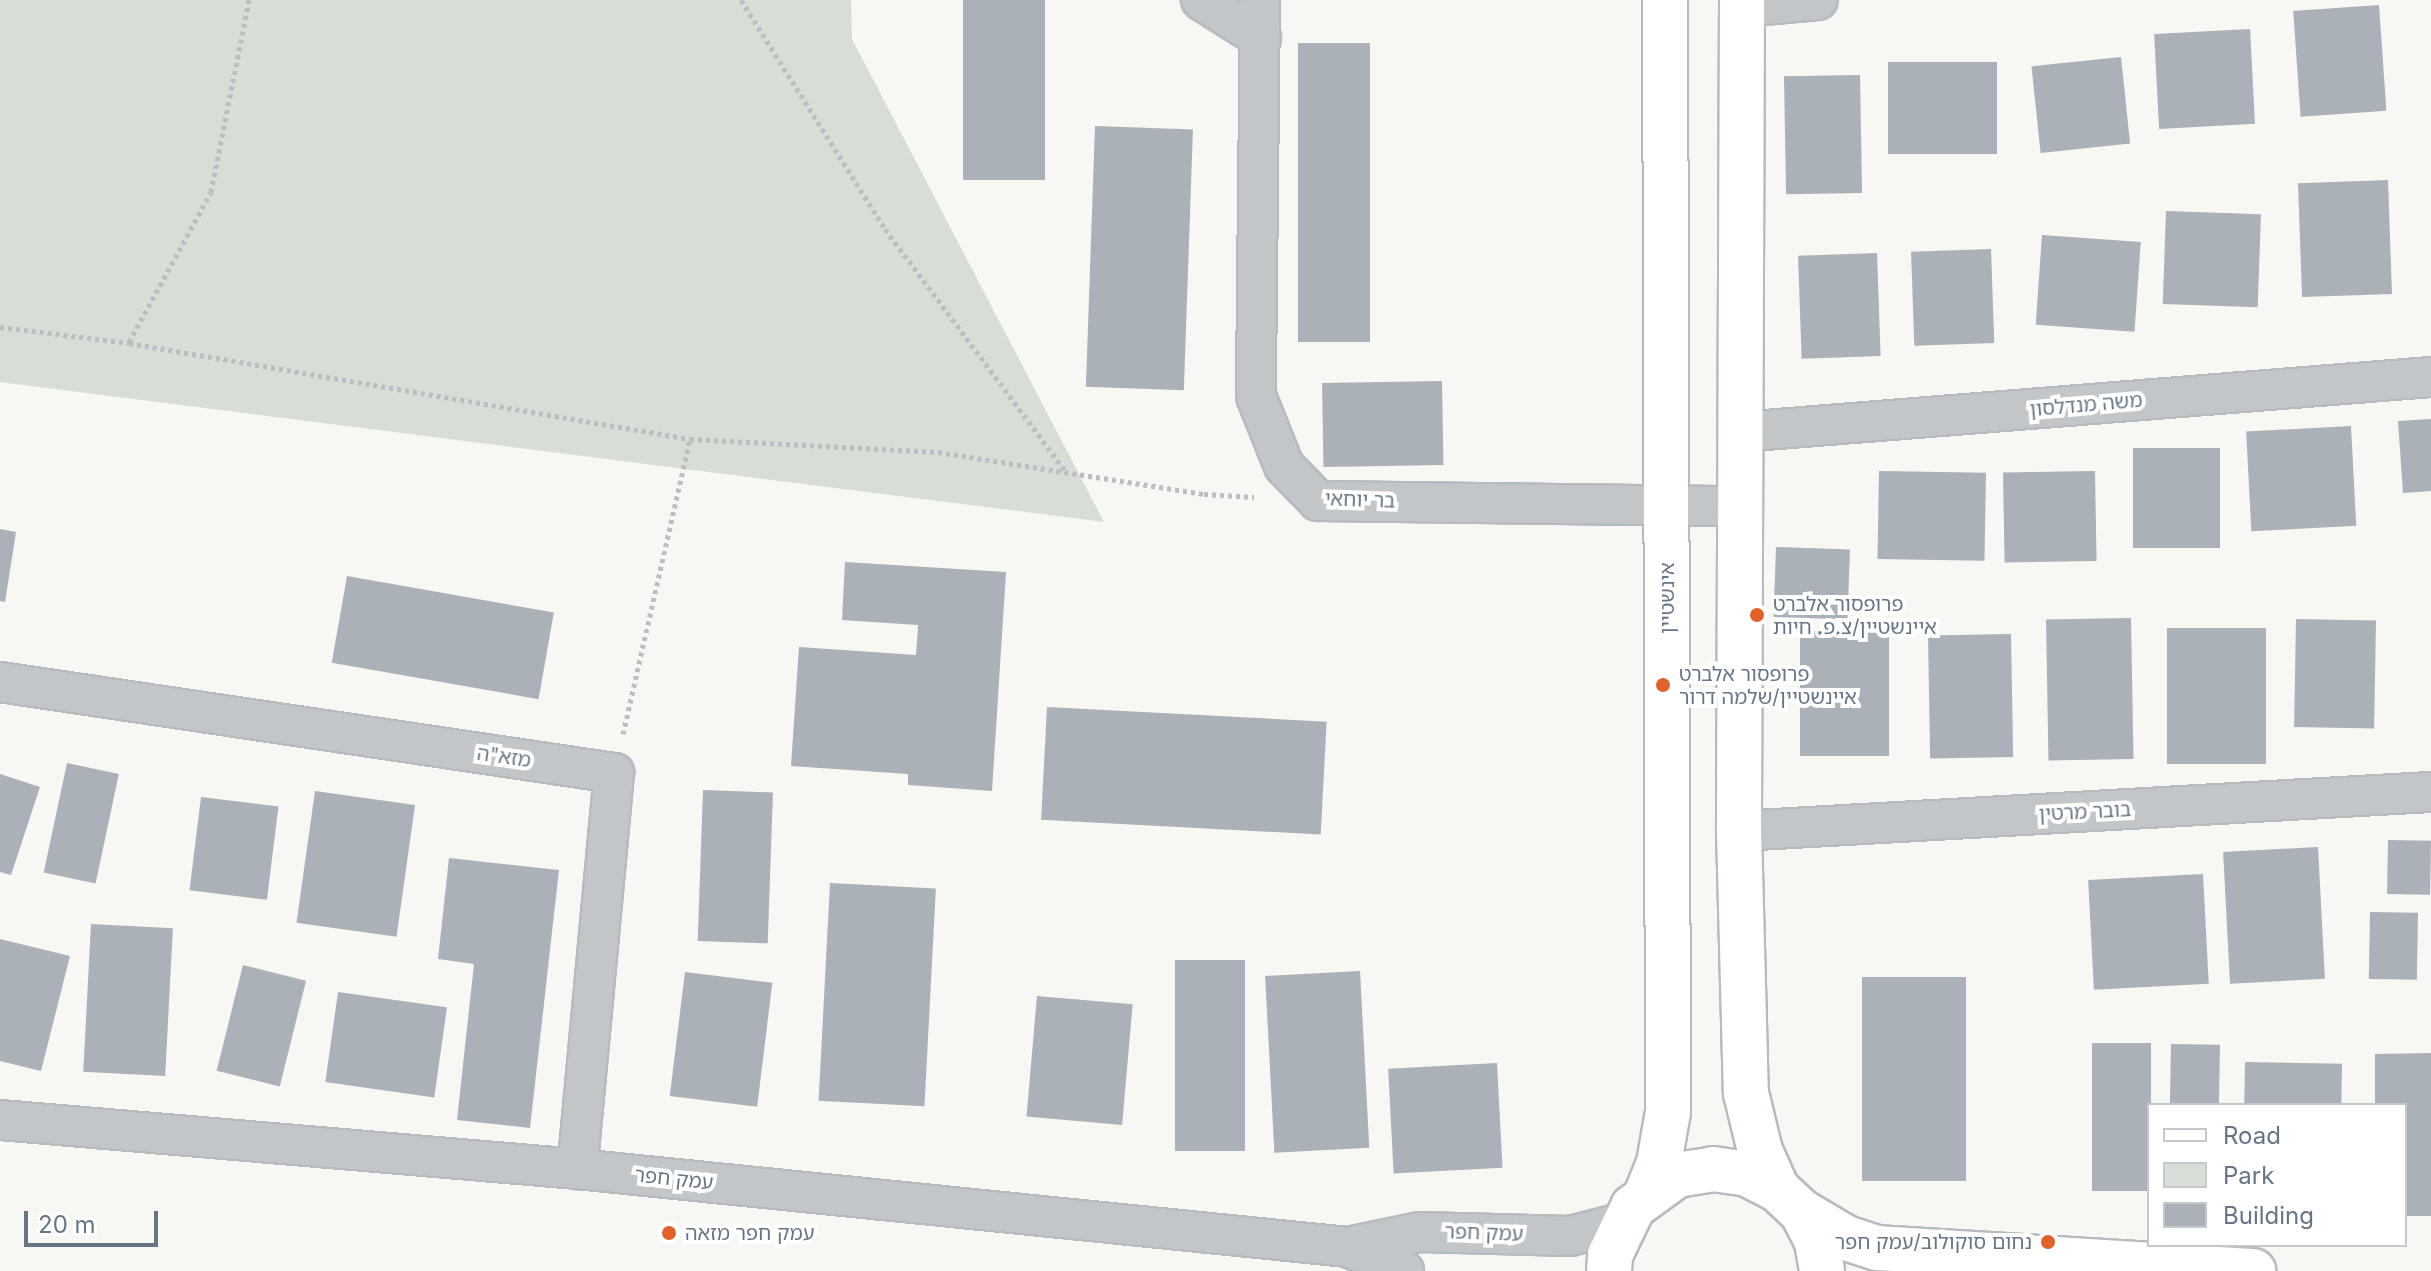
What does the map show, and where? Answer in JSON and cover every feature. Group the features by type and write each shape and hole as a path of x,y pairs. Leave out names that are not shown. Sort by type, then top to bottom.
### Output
{"main road":[{"name":"אינשטיין","path":"1609,1271 1634,1208 1659,1163 1668,1112 1665,0"},
{"path":"1742,3 1739,831 1746,1093 1760,1151 1817,1242 1822,1271"},
{"path":"1634,1208 1677,1175 1713,1169 1747,1174 1846,1238 1877,1248 2253,1271"}],"street":[{"path":"1201,0 1261,38"},
{"name":"בר יוחאי","path":"1260,0 1256,396 1284,466 1318,501 1740,506"},
{"path":"1742,3 1818,0"},
{"name":"משה מנדלסון","path":"1740,432 2431,377"},
{"name":"מזא\"ה","path":"0,682 614,773"},
{"path":"577,1169 614,773"},
{"name":"בובר מרטין","path":"1739,831 2431,792"},
{"name":"עמק חפר","path":"0,1120 577,1169 1347,1247 1404,1271"},
{"name":"עמק חפר","path":"1347,1247 1420,1232 1570,1236 1634,1208"}],"path":[{"path":"129,343 211,192 249,0"},
{"path":"741,0 885,229 1066,472"},
{"path":"0,327 129,343 690,439 938,452 1204,494 1318,501"},
{"path":"614,773 690,439"}],"green space":[{"path":"0,0 851,0 852,39 1104,522 0,382"}],"building":[{"path":"963,0 1045,0 1045,180 963,180"},
{"path":"2379,5 2386,111 2301,117 2293,11"},
{"path":"2250,29 2255,124 2159,129 2154,34"},
{"path":"1298,43 1370,43 1370,342 1298,342"},
{"path":"2121,57 2130,144 2041,153 2031,66"},
{"path":"1888,62 1997,62 1997,154 1888,154"},
{"path":"1860,75 1862,193 1786,194 1784,76"},
{"path":"1095,126 1193,129 1184,390 1086,387"},
{"path":"2388,180 2392,294 2302,297 2298,183"},
{"path":"2166,211 2261,214 2258,307 2163,304"},
{"path":"2042,235 2141,242 2134,332 2036,325"},
{"path":"1991,249 1994,343 1914,346 1911,252"},
{"path":"1877,253 1881,356 1802,359 1798,256"},
{"path":"1442,381 1443,465 1323,467 1322,383"},
{"path":"2431,419 2431,491 2403,493 2398,421"},
{"path":"2351,426 2356,526 2251,531 2246,431"},
{"path":"2133,448 2220,448 2220,548 2133,548"},
{"path":"1879,471 1986,473 1984,561 1877,559"},
{"path":"2095,471 2097,561 2005,563 2003,473"},
{"path":"0,529 16,532 5,602 0,601"},
{"path":"1776,547 1850,550 1848,620 1774,617"},
{"path":"845,562 1006,572 992,791 908,785 908,774 791,766 799,647 916,655 918,625 842,620"},
{"path":"347,576 554,612 539,699 332,663"},
{"path":"2131,618 2133,759 2048,760 2046,619"},
{"path":"2296,619 2376,620 2374,728 2294,727"},
{"path":"2167,628 2266,628 2266,764 2167,764"},
{"path":"1800,631 1889,631 1889,756 1800,756"},
{"path":"2011,634 2013,757 1930,758 1928,635"},
{"path":"1047,707 1327,722 1321,834 1041,820"},
{"path":"67,763 119,774 96,884 44,873"},
{"path":"0,774 40,787 11,875 0,872"},
{"path":"703,790 773,792 768,943 698,941"},
{"path":"315,791 415,805 397,937 296,923"},
{"path":"201,797 278,807 267,900 190,890"},
{"path":"2388,840 2431,841 2430,895 2387,894"},
{"path":"2318,847 2325,979 2230,984 2223,852"},
{"path":"449,858 559,870 530,1128 457,1120 474,964 438,959"},
{"path":"2203,874 2209,984 2094,990 2088,880"},
{"path":"830,883 936,889 924,1106 819,1101"},
{"path":"2370,912 2418,913 2417,980 2369,979"},
{"path":"91,924 173,928 165,1076 83,1072"},
{"path":"0,939 70,956 41,1071 0,1061"},
{"path":"1175,960 1245,960 1245,1151 1175,1151"},
{"path":"243,965 306,981 280,1086 217,1071"},
{"path":"1360,971 1369,1148 1274,1153 1265,976"},
{"path":"685,972 772,983 757,1107 670,1096"},
{"path":"1862,977 1966,977 1966,1181 1862,1181"},
{"path":"338,992 447,1007 434,1097 325,1082"},
{"path":"1037,996 1133,1004 1122,1125 1026,1117"},
{"path":"2092,1043 2151,1043 2147,1191 2092,1191"},
{"path":"2171,1044 2220,1045 2219,1103 2170,1103"},
{"path":"2431,1053 2431,1216 2407,1216 2407,1103 2375,1103 2375,1054"},
{"path":"2245,1062 2342,1064 2341,1103 2244,1103"},
{"path":"1497,1063 1502,1168 1394,1174 1388,1069"}],"place":[{"name":"פרופסור אלברט איינשטיין/צ.פ. חיות","path":"1757,615"},
{"name":"פרופסור אלברט איינשטיין/שלמה דרור","path":"1663,685"},
{"name":"עמק חפר מזאה","path":"669,1233"},
{"name":"נחום סוקולוב/עמק חפר","path":"2048,1242"}]}
